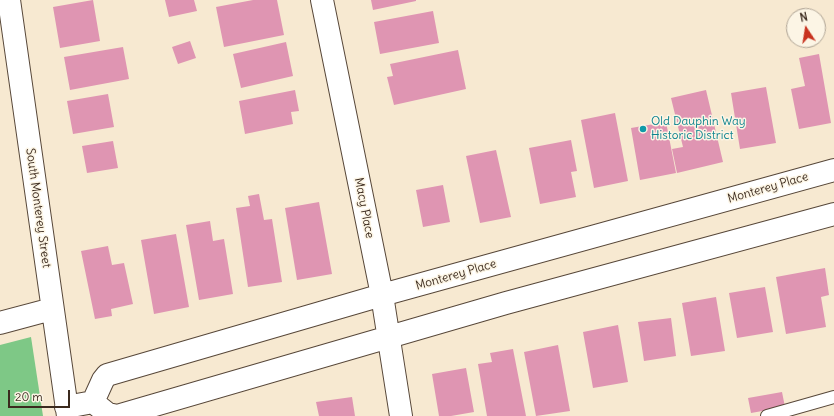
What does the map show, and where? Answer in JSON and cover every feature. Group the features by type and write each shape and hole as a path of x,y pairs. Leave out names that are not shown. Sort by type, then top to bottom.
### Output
{"street":[{"name":"South Monterey Street","path":"9,0 67,412"},
{"name":"Macy Place","path":"322,0 382,295 401,416"},
{"name":"Monterey Place","path":"93,402 103,380 107,375 382,295 834,170"},
{"path":"67,412 93,402 108,414 117,416 506,303 834,214"},
{"path":"0,323 52,308"}],"lane":[{"path":"767,416 834,397"}],"green space":[{"path":"31,337 43,416 0,416 0,345"}],"building":[{"path":"93,0 100,41 60,48 53,7"},
{"path":"165,0 194,0 197,11 169,17"},
{"path":"253,0 277,0 284,35 224,47 216,7"},
{"path":"371,0 416,0 416,1 373,10"},
{"path":"433,11 439,43 380,54 374,22"},
{"path":"190,41 196,58 178,64 172,47"},
{"path":"286,42 293,76 241,88 233,54"},
{"path":"123,47 129,79 70,90 64,57"},
{"path":"458,50 466,89 394,105 387,77 393,76 390,64"},
{"path":"819,54 831,123 799,129 791,89 805,86 799,58"},
{"path":"766,87 776,143 740,149 731,93"},
{"path":"295,90 299,111 291,112 293,124 245,134 239,101"},
{"path":"706,90 723,162 677,173 672,149 683,147 671,98"},
{"path":"108,94 114,127 73,134 67,101"},
{"path":"615,113 628,181 594,188 581,120"},
{"path":"666,122 676,173 640,180 631,128"},
{"path":"571,140 577,171 571,172 576,197 540,204 529,148"},
{"path":"113,141 118,168 87,173 82,146"},
{"path":"496,150 511,217 480,223 466,156"},
{"path":"443,185 450,222 423,227 416,190"},
{"path":"259,194 264,220 272,219 282,282 248,287 236,208 250,206 248,196"},
{"path":"319,202 332,274 297,280 285,208"},
{"path":"210,221 213,241 224,239 233,294 199,300 186,225"},
{"path":"176,234 189,307 154,314 141,240"},
{"path":"108,246 112,265 124,263 133,304 111,309 112,316 95,319 81,251"},
{"path":"825,268 829,295 821,297 826,327 786,334 776,277"},
{"path":"765,287 773,332 737,338 729,293"},
{"path":"716,297 725,351 691,356 682,303"},
{"path":"671,318 676,356 644,361 638,322"},
{"path":"618,325 628,382 593,388 583,332"},
{"path":"558,345 570,411 536,416 524,352"},
{"path":"513,349 526,416 487,416 478,364 492,362 490,353"},
{"path":"466,368 474,412 451,416 439,416 432,374"},
{"path":"782,392 785,407 751,413 748,398"},
{"path":"352,397 355,416 319,416 316,402"}],"place":[{"name":"Old Dauphin Way Historic District","path":"643,129"}]}
